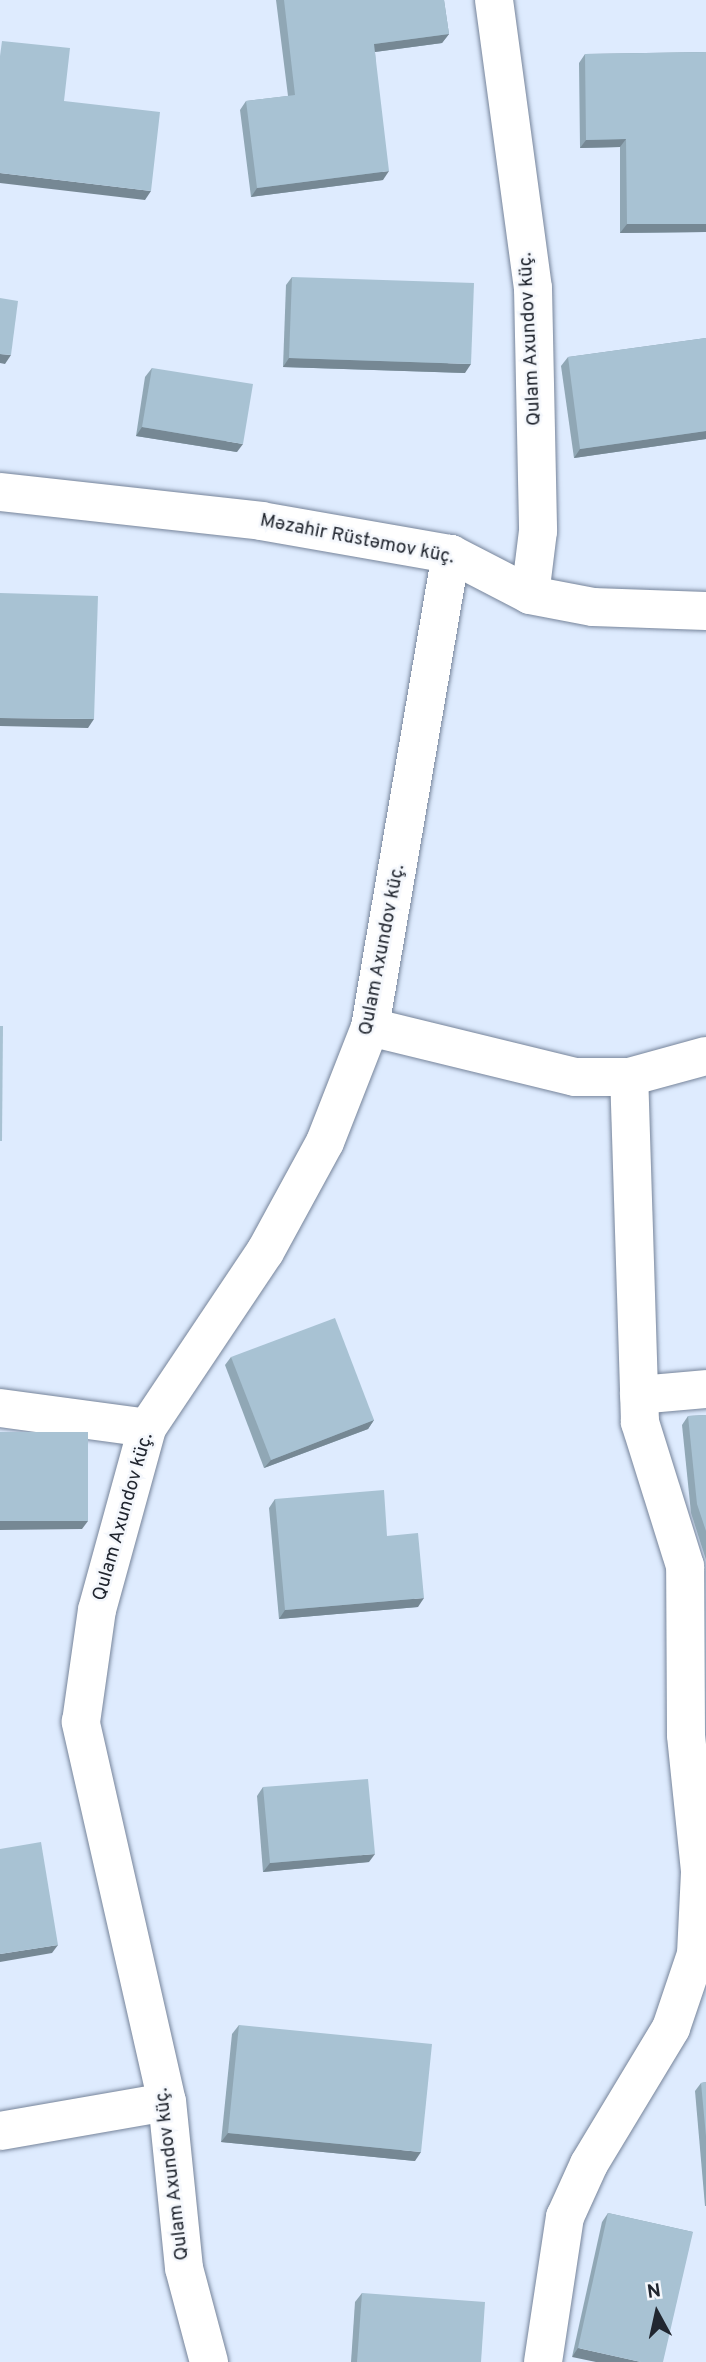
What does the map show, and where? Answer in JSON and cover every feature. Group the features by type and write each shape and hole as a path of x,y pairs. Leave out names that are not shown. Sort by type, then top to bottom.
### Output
{"street":[{"name":"Qulam Axundov küç.","path":"494,0 533,288 538,531 530,595"},
{"name":"Məzahir Rüstəmov küç.","path":"0,492 261,521 451,554 530,595 593,607 706,611"},
{"name":"Qulam Axundov küç.","path":"209,2362 184,2268 167,2102 81,1722 97,1610 147,1428 265,1252 324,1142 370,1027 451,554"},
{"path":"370,1027 575,1077 629,1077 706,1056"},
{"path":"543,2362 565,2217 589,2164 671,2028 696,1954 700,1871 686,1735 685,1566 640,1422 629,1077"},
{"path":"639,1395 706,1389"},
{"path":"0,1408 147,1428"},
{"path":"0,2131 167,2102"}],"building":[{"path":"284,0 444,0 449,34 374,44 389,171 257,188 246,101 295,95"},
{"path":"2,41 70,48 64,101 160,112 151,191 0,173"},
{"path":"706,52 706,224 627,224 626,139 586,140 585,54"},
{"path":"292,277 474,283 471,364 289,358"},
{"path":"0,298 18,301 11,355 0,354"},
{"path":"706,338 706,431 580,449 568,357"},
{"path":"152,368 253,384 243,444 142,427"},
{"path":"0,593 98,596 94,719 0,718"},
{"path":"0,1026 3,1026 2,1141 0,1141"},
{"path":"335,1318 374,1420 271,1460 231,1357"},
{"path":"706,1415 706,1531 697,1504 688,1416"},
{"path":"0,1432 88,1432 88,1521 0,1521"},
{"path":"384,1490 387,1536 418,1533 424,1598 285,1610 275,1499"},
{"path":"368,1779 375,1854 270,1863 263,1787"},
{"path":"41,1842 58,1945 0,1954 0,1849"},
{"path":"239,2025 432,2044 421,2152 228,2133"},
{"path":"706,2082 706,2136 701,2083"},
{"path":"608,2213 693,2232 663,2362 641,2362 578,2348"},
{"path":"362,2293 485,2302 481,2362 357,2362"}]}
